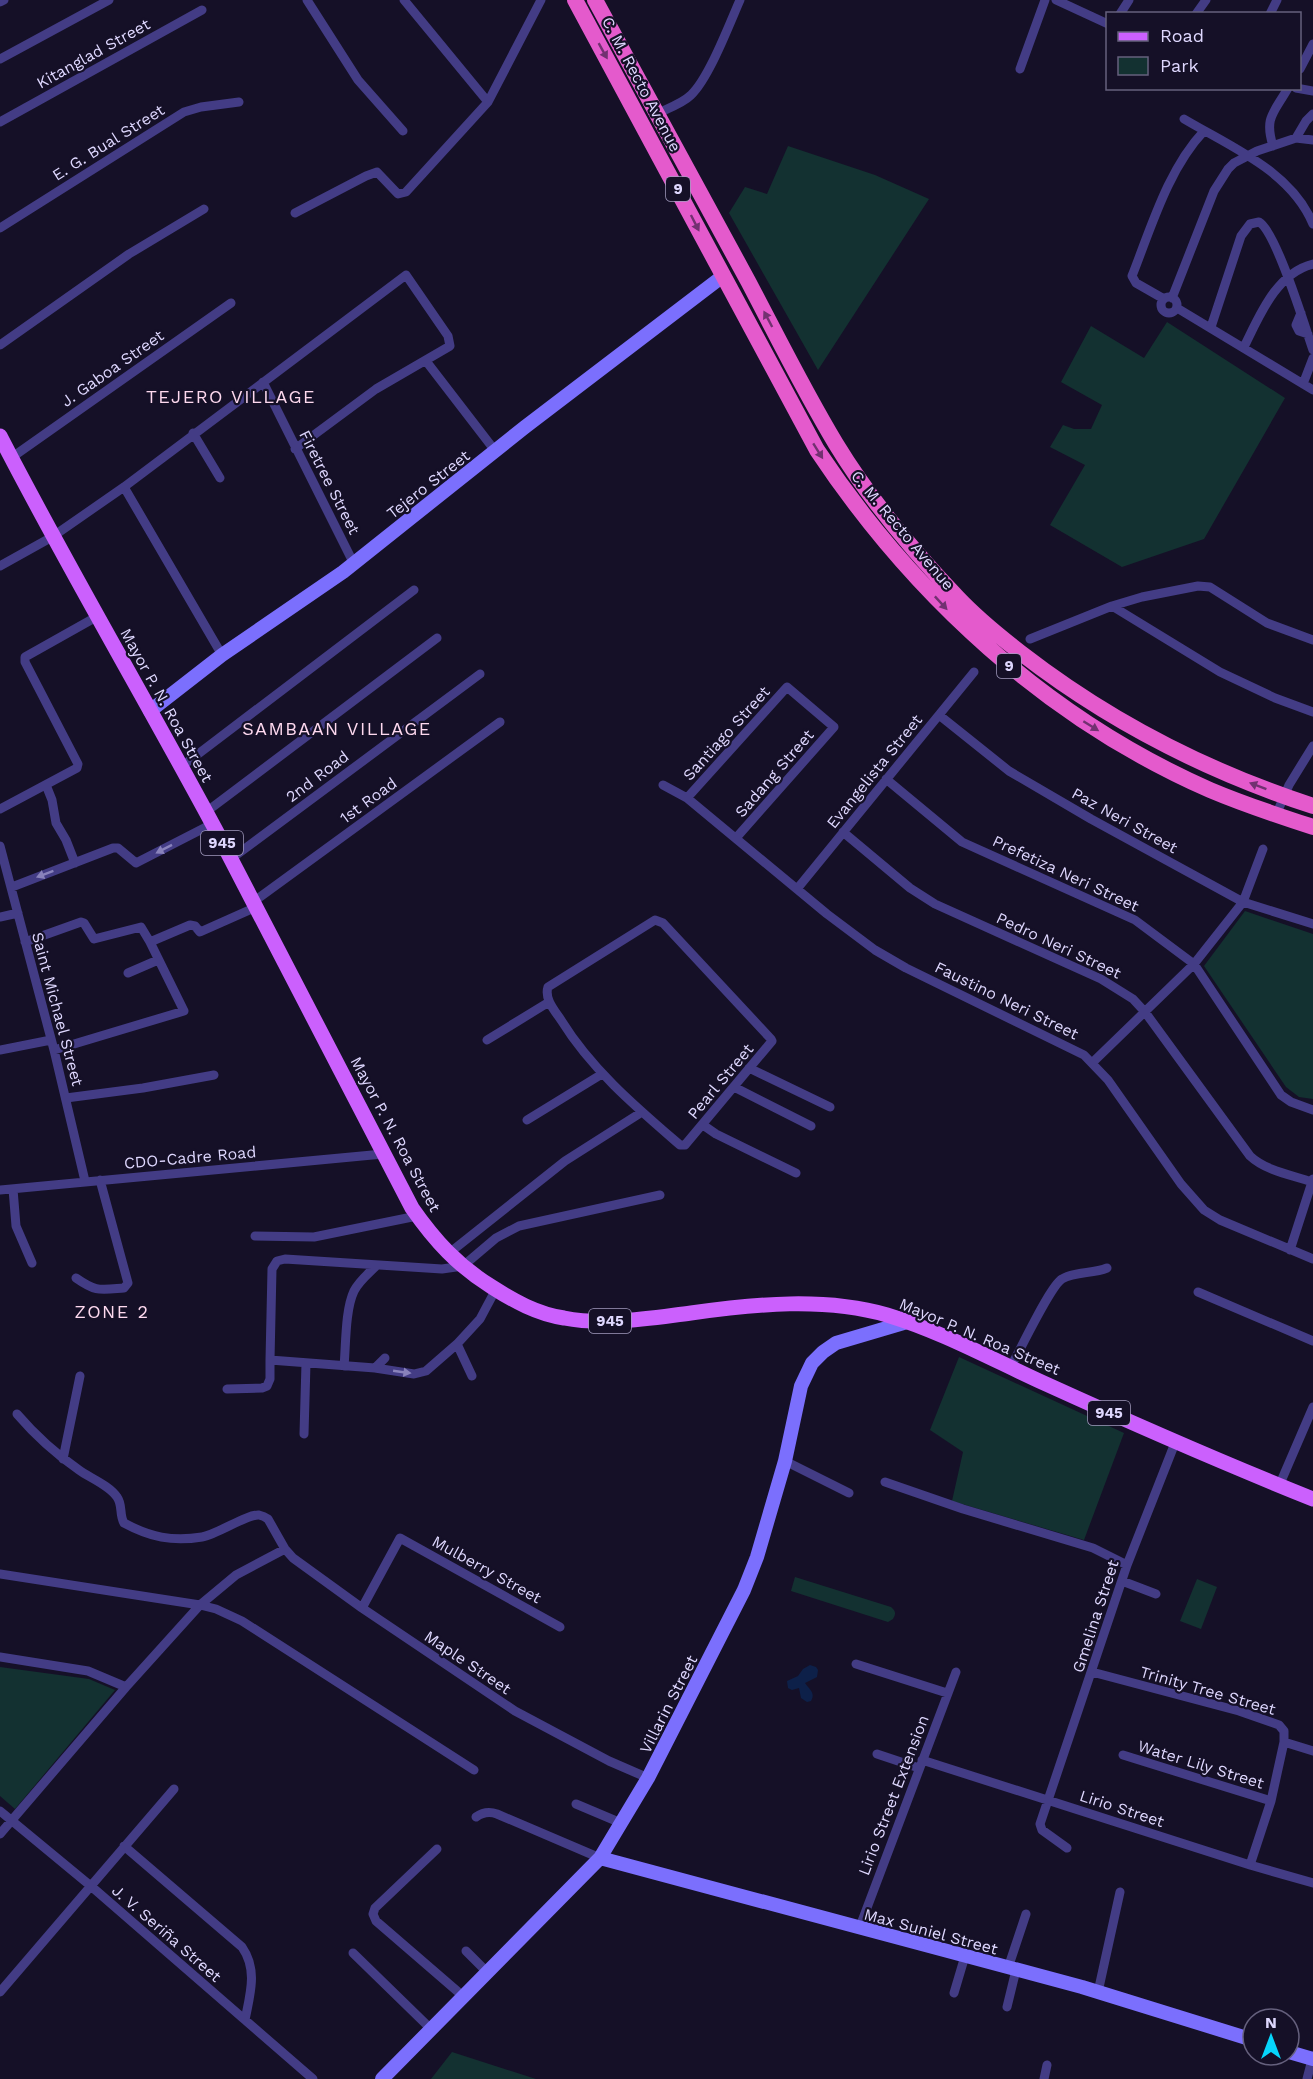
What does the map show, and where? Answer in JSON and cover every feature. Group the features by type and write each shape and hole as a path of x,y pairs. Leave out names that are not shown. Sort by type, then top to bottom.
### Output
{"highway":[{"name":"C. M. Recto Avenue","path":"575,0 817,450 862,514 902,561 951,614 1000,658 1039,690 1091,726 1163,768 1211,790 1313,827"},
{"name":"C. M. Recto Avenue","path":"596,0 837,445 898,531 957,598 990,629 1063,686 1126,724 1212,768 1313,806"},
{"path":"778,380 796,370"},
{"path":"789,401 807,391"},
{"path":"1000,658 1011,644"}],"main road":[{"name":"Tejero Street","path":"150,711 222,655 354,564 723,276"},
{"name":"Mayor P. N. Roa Street","path":"0,436 52,537 98,616 231,859 383,1154 417,1216 448,1254 513,1301 562,1318 583,1321 634,1319 739,1307 811,1305 861,1309 907,1322 1175,1443 1313,1499"},
{"name":"Villarin Street","path":"382,2079 600,1858 648,1779 744,1590 759,1548 784,1461 801,1386 812,1363 836,1343 907,1322"},
{"name":"Max Suniel Street","path":"600,1858 1098,1992 1241,2036"}],"street":[{"path":"0,59 109,0"},
{"path":"307,0 358,80 403,131"},
{"path":"404,0 488,102"},
{"path":"296,213 376,172 398,194 406,192 488,102 541,0"},
{"path":"641,121 686,99 697,89 740,0"},
{"path":"1020,69 1045,0"},
{"path":"1056,0 1106,24"},
{"name":"Kitanglad Street","path":"0,122 202,10"},
{"path":"1301,65 1313,44"},
{"path":"1273,146 1268,129 1269,120 1287,90"},
{"name":"E. G. Bual Street","path":"0,228 184,112 201,107 239,102"},
{"path":"1296,138 1313,114"},
{"path":"1184,119 1267,168 1291,188 1313,224"},
{"path":"1204,131 1190,146 1174,176 1132,276 1136,283 1168,298 1176,300 1177,308 1173,313 1164,312 1160,305 1168,298 1219,180 1234,163 1247,156 1296,138 1313,140"},
{"path":"0,345 129,254 204,209"},
{"path":"1211,327 1241,236 1253,222 1261,223 1267,229 1288,279 1313,350"},
{"path":"1244,347 1266,303 1300,269 1313,264"},
{"path":"0,566 52,537 124,487 406,275 450,340 448,349 376,389 295,449"},
{"name":"J. Gaboa Street","path":"11,458 231,303"},
{"path":"1177,308 1313,390"},
{"path":"1303,384 1313,358"},
{"path":"426,361 496,452"},
{"name":"Firetree Street","path":"263,382 354,564"},
{"path":"194,433 220,478"},
{"path":"124,487 222,655"},
{"path":"1030,639 1112,606 1153,595 1203,586 1214,590 1267,623 1313,640"},
{"path":"181,767 414,590"},
{"path":"1112,606 1220,672 1275,698 1313,712"},
{"path":"0,809 76,770 78,764 25,662 25,657 98,616"},
{"path":"12,887 118,848 136,863 209,818 437,638"},
{"name":"Evangelista Street","path":"797,889 974,672"},
{"name":"2nd Road","path":"231,859 480,674"},
{"name":"Santiago Street","path":"687,798 787,687 834,727"},
{"name":"Paz Neri Street","path":"939,715 1009,771 1091,819 1243,902 1313,924"},
{"name":"1st Road","path":"150,942 190,925 202,932 254,904 500,722"},
{"name":"Sadang Street","path":"736,838 834,727"},
{"path":"1276,815 1284,796 1313,746"},
{"name":"Prefetiza Neri Street","path":"886,779 962,842 1135,920 1194,964 1281,1095 1291,1102 1313,1110"},
{"path":"46,785 52,800 56,823 75,863"},
{"name":"Faustino Neri Street","path":"663,785 687,798 875,950 906,968 1073,1048 1093,1062 1193,1199 1220,1220 1313,1259"},
{"name":"Pedro Neri Street","path":"843,832 910,888 935,904 1101,980 1133,999 1145,1012 1250,1156 1265,1166 1312,1180"},
{"name":"Saint Michael Street","path":"0,846 54,1050 85,1181"},
{"path":"1093,1062 1194,964 1243,902 1263,849"},
{"path":"0,917 18,913"},
{"name":"Pearl Street","path":"655,920 659,920 771,1038 771,1043 749,1068 703,1125 685,1145 680,1145 602,1074 575,1043 549,1002 548,987 655,920"},
{"path":"25,942 81,922 94,939 141,927 184,1011 54,1050"},
{"path":"128,973 158,960"},
{"path":"487,1040 549,1002"},
{"path":"0,1050 51,1040"},
{"path":"749,1068 830,1107"},
{"path":"527,1120 602,1074"},
{"path":"66,1098 143,1088 213,1075"},
{"path":"734,1087 811,1126"},
{"path":"448,1254 565,1161 642,1112"},
{"path":"703,1125 716,1134 796,1173"},
{"name":"CDO-Cadre Road","path":"0,1190 383,1154"},
{"path":"75,1278 91,1288 100,1290 123,1288 128,1283 100,1180"},
{"path":"1290,1250 1312,1180"},
{"path":"13,1189 16,1226 32,1263"},
{"path":"226,1389 262,1388 267,1386 270,1379 274,1263 285,1259 442,1269 463,1266 496,1238 519,1226 660,1195"},
{"path":"255,1236 314,1237 417,1216"},
{"path":"344,1366 352,1296 355,1289 376,1266"},
{"path":"1011,1368 1056,1284 1071,1275 1099,1272 1107,1268"},
{"path":"270,1360 375,1368 414,1374 426,1371 457,1344 480,1319 496,1289"},
{"path":"1198,1292 1313,1341"},
{"path":"457,1344 472,1376"},
{"path":"375,1368 385,1358"},
{"path":"304,1434 306,1363"},
{"path":"63,1459 80,1376"},
{"path":"1279,1486 1313,1407"},
{"name":"Maple Street","path":"17,1414 31,1431 63,1459 113,1492 119,1500 122,1520 132,1527 163,1539 189,1539 211,1535 259,1515 268,1519 285,1549 298,1562 362,1608 515,1711 648,1779"},
{"name":"Gmelina Street","path":"1066,1848 1040,1827 1126,1565 1175,1443"},
{"path":"784,1461 849,1493"},
{"path":"885,1482 963,1509 1093,1548 1126,1565"},
{"name":"Mulberry Street","path":"362,1608 400,1539 560,1626"},
{"path":"0,1834 200,1605 236,1575 285,1549"},
{"path":"0,1574 216,1609 242,1621 474,1770"},
{"path":"1122,1581 1156,1594"},
{"path":"0,1657 88,1671 126,1687"},
{"path":"856,1664 947,1693"},
{"name":"Lirio Street Extension","path":"859,1929 956,1672"},
{"name":"Trinity Tree Street","path":"1092,1672 1263,1719 1279,1725 1284,1731 1284,1742"},
{"path":"1250,1865 1270,1801 1284,1742 1313,1751"},
{"name":"Lirio Street","path":"877,1754 1049,1800 1313,1883"},
{"name":"Water Lily Street","path":"1123,1755 1270,1801"},
{"path":"0,1992 174,1789"},
{"path":"576,1804 621,1823"},
{"name":"J. V. Seriña Street","path":"0,1811 92,1887 313,2079"},
{"path":"476,1817 482,1813 497,1814 600,1858"},
{"path":"124,1846 242,1947 250,1961 252,1971 245,2020"},
{"path":"437,1849 375,1908 373,1914 376,1922 464,1997"},
{"path":"1098,1992 1120,1892"},
{"path":"1007,2007 1012,1969 1026,1914"},
{"path":"466,1951 489,1973"},
{"path":"353,1953 432,2030"},
{"path":"954,1993 965,1956"},
{"path":"1306,2079 1313,2058"},
{"path":"1044,2079 1047,2065"}],"green space":[{"path":"788,146 875,175 929,199 818,370 729,213 745,187 767,194"},
{"path":"1167,322 1285,398 1204,539 1122,567 1050,525 1085,465 1050,447 1063,425 1074,429 1091,429 1102,405 1061,382 1091,326 1144,358"},
{"path":"1245,911 1313,934 1313,1099 1299,1097 1286,1087 1204,966"},
{"path":"959,1357 1124,1433 1084,1540 952,1501 963,1452 930,1430"},
{"path":"795,1577 891,1607 895,1611 895,1616 888,1622 791,1591"},
{"path":"1197,1579 1217,1587 1201,1629 1180,1621"},
{"path":"0,1667 89,1679 115,1690 15,1809 0,1796"},
{"path":"452,2052 536,2079 431,2079"}],"water":[{"path":"810,1665 818,1670 817,1677 805,1683 813,1696 811,1701 807,1702 801,1698 799,1688 792,1690 788,1688 787,1681 798,1676"}],"district":[{"name":"TEJERO VILLAGE","path":"231,397"},
{"name":"SAMBAAN VILLAGE","path":"337,729"},
{"name":"ZONE 2","path":"112,1312"}]}
